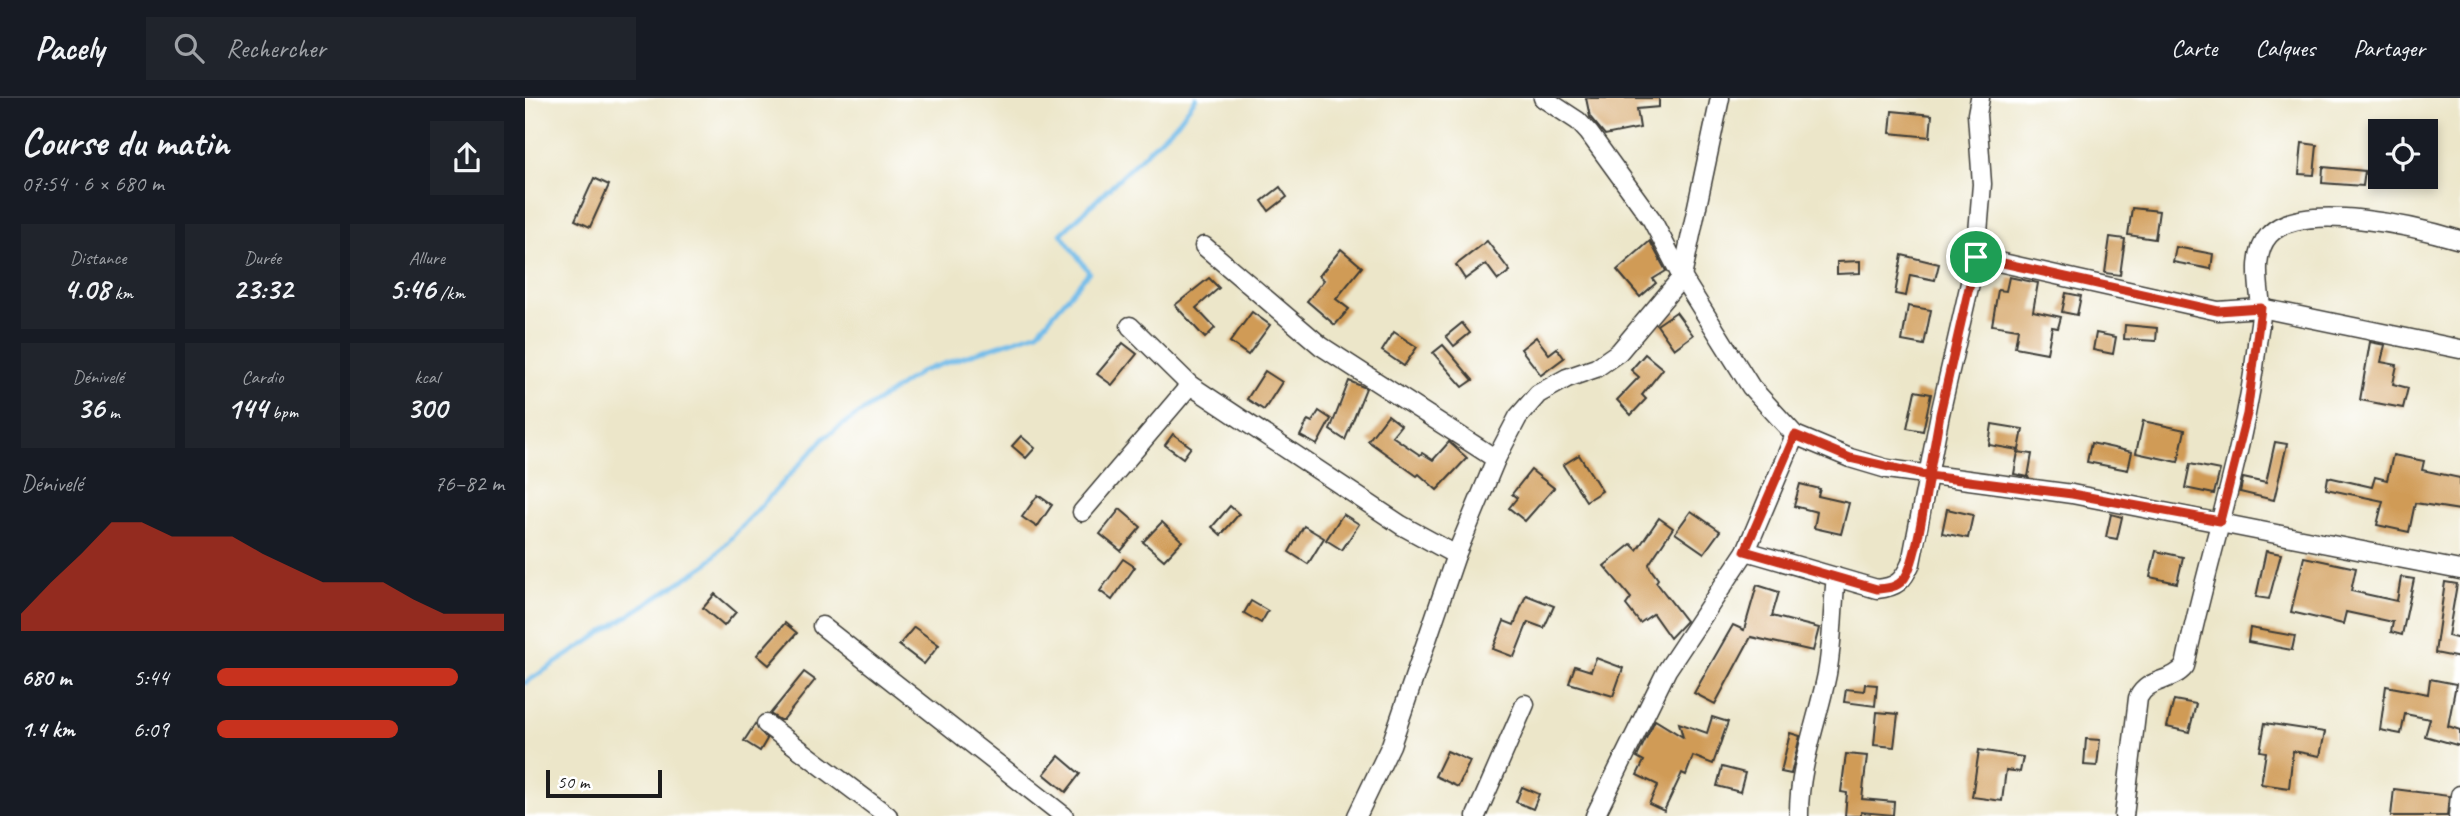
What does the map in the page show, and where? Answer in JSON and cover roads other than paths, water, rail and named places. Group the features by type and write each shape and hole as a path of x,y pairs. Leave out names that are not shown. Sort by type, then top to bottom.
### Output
{"street":[{"path":"1543,98 1578,121 1589,133 1652,220 1682,277 1751,387 1795,435 1850,458 1929,476 2072,494 2460,570"},
{"path":"1357,816 1391,745 1456,555 1496,459 1518,417 1538,394 1567,378 1596,368 1619,352 1682,277 1720,98"},
{"path":"1745,551 1877,589 1893,587 1903,580 1911,563 1945,388 1976,257 1981,207 1977,114 1980,98"},
{"path":"2124,816 2138,698 2146,686 2173,677 2185,666 2247,414 2261,308 2256,285 2262,251 2269,234 2294,222 2380,220 2460,240"},
{"path":"1204,246 1321,346 1496,459"},
{"path":"1976,257 2218,311 2261,308 2460,349"},
{"path":"1130,326 1190,385 1370,505 1456,555"},
{"path":"1082,512 1190,385"},
{"path":"1595,816 1667,670 1745,551 1795,435"},
{"path":"1799,816 1811,736 1830,656 1836,577"},
{"path":"822,626 1064,816"},
{"path":"1476,816 1525,704"},
{"path":"766,724 888,816"},
{"path":"2458,816 2460,795"}],"waterway":[{"path":"525,683 706,565 825,437 922,371 1038,332 1089,272 1061,234 1178,122 1196,98"}]}
